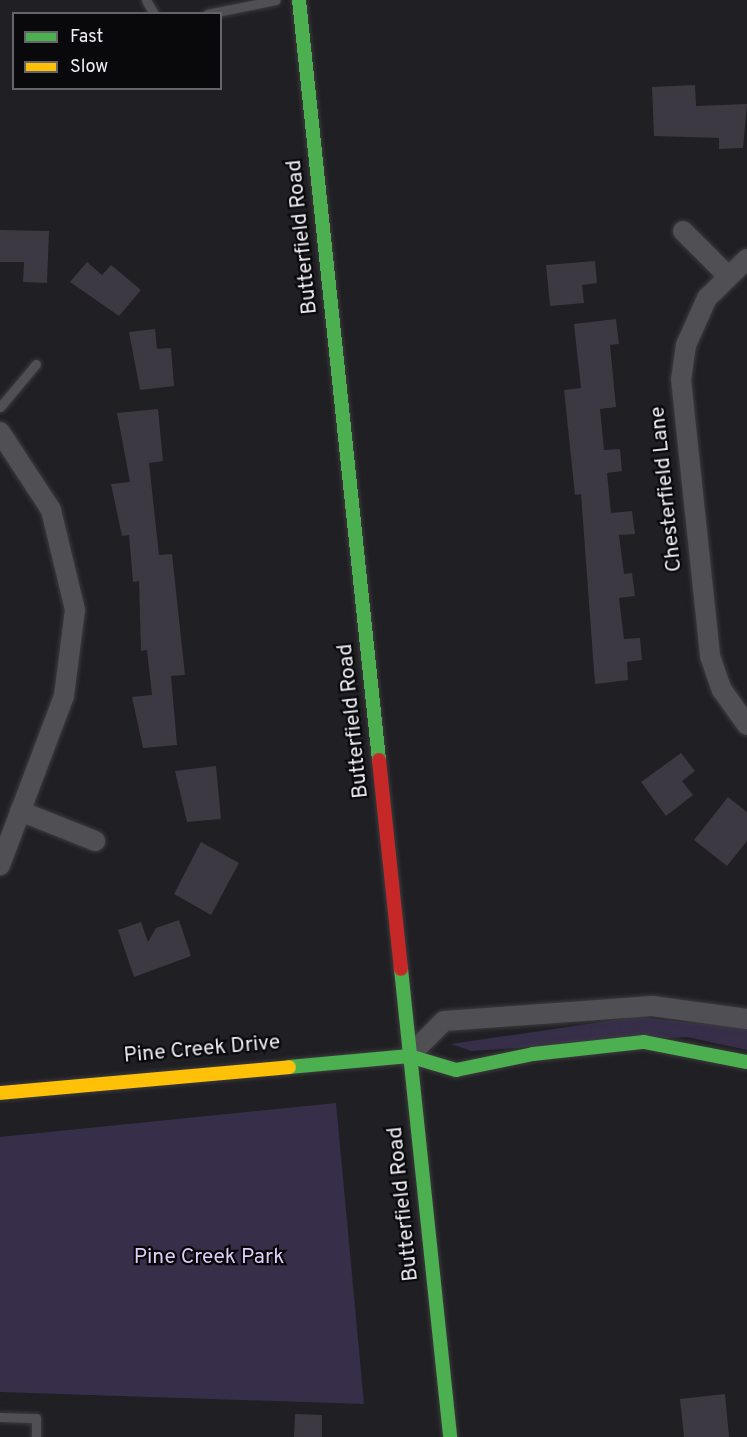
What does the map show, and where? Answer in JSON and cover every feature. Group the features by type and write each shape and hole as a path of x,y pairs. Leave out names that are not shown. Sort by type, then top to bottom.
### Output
{"main road":[{"name":"Butterfield Road","path":"299,0 450,1437"},
{"name":"Pine Creek Drive","path":"0,1093 409,1056 456,1070 532,1054 644,1042 747,1062"}],"street":[{"path":"683,231 727,275"},
{"name":"Chesterfield Lane","path":"747,259 727,275 695,320 681,379 710,656 722,690 747,724"},
{"path":"0,432 51,510 75,610 64,696 0,865"},
{"path":"20,811 95,841"},
{"path":"409,1056 444,1021 652,1006 747,1019"}],"lane":[{"path":"217,12 276,0"},
{"path":"0,406 36,364"},
{"path":"0,1418 36,1418 36,1437"}],"green space":[{"path":"635,1017 747,1028 747,1050 687,1037 471,1051 451,1044"},
{"name":"Pine Creek Park","path":"336,1103 364,1404 0,1392 0,1137"}],"building":[{"path":"695,85 696,106 747,104 743,148 719,149 719,138 654,136 652,87"},
{"path":"0,230 49,231 47,283 23,282 24,262 0,262"},
{"path":"595,261 597,283 582,285 584,303 550,306 546,265"},
{"path":"87,262 102,275 111,265 141,290 119,316 70,282"},
{"path":"616,319 619,344 610,345 616,407 600,409 604,450 620,449 622,471 607,473 611,513 632,511 635,534 619,535 624,574 632,573 635,596 619,598 624,639 640,638 642,660 627,662 628,680 595,684 581,494 575,495 564,390 581,388 574,324"},
{"path":"155,329 157,349 171,348 174,386 140,390 129,332"},
{"path":"158,409 163,461 149,463 159,555 172,554 185,675 171,676 177,745 143,748 132,697 152,695 147,650 141,651 139,581 133,582 129,535 122,536 111,484 130,482 117,413"},
{"path":"681,753 695,771 682,781 693,795 666,816 641,782"},
{"path":"216,766 221,819 187,822 175,771"},
{"path":"728,797 747,812 747,841 727,866 694,840"},
{"path":"201,842 239,863 211,915 174,894"},
{"path":"179,920 191,956 134,977 118,930 141,922 148,942 156,928"},
{"path":"725,1394 729,1437 684,1437 680,1399"},
{"path":"295,1414 322,1415 322,1437 294,1437"}],"traffic: fast":[{"path":"299,0 379,760"},
{"path":"401,969 450,1437"},
{"path":"289,1067 409,1056 456,1070 533,1054 644,1042 747,1062"}],"traffic: slow":[{"path":"0,1093 289,1067"}],"traffic: jam":[{"path":"379,760 401,969"}]}
